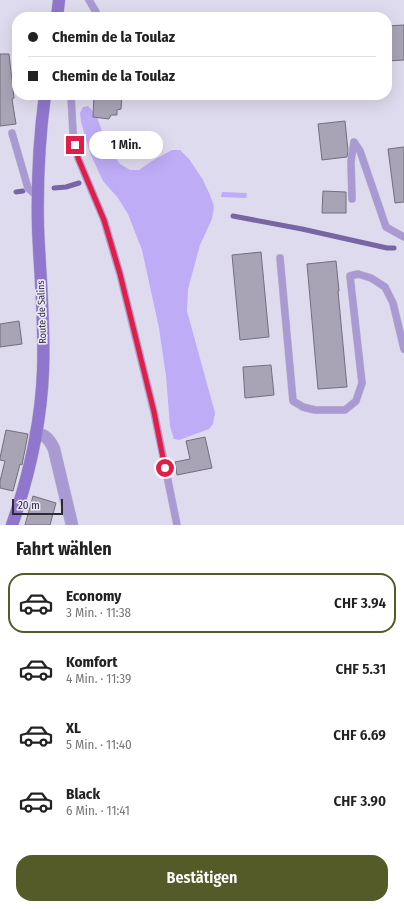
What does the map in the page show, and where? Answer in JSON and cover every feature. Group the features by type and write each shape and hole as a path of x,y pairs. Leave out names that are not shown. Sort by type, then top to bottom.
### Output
{"street":[{"path":"59,0 59,12"},
{"name":"Route de Salins","path":"12,525 33,453 42,391 42,301 38,197 40,136 44,100"},
{"path":"36,433 49,439 54,449 72,525"}],"lane":[{"path":"89,0 96,12"},
{"path":"72,100 72,132 78,158 104,220 120,274 154,412 177,525"},
{"path":"12,133 28,188 38,197"},
{"path":"352,199 351,161 354,142 360,151 386,227 404,237"},
{"path":"280,258 293,401 303,408 315,410 345,410 356,401 362,383 350,276 358,274 371,278 385,287 393,303 404,349"}],"shaded area":[{"path":"88,106 96,114 108,148 120,164 130,170 139,170 172,150 180,150 189,159 203,180 214,206 212,219 200,245 188,289 187,311 215,413 213,424 209,429 179,440 174,439 170,426 166,376 159,328 142,250 128,214 118,198 103,181 90,153 81,122 80,113 83,107"},
{"path":"222,192 247,193 246,198 221,197"}],"building":[{"path":"404,25 404,60 392,61 392,26"},
{"path":"0,54 9,54 12,80 12,100 16,124 0,126"},
{"path":"94,100 122,100 121,109 117,110 117,115 111,115 109,119 93,117"},
{"path":"345,121 348,151 347,157 322,160 318,124"},
{"path":"404,147 404,202 395,203 388,149"},
{"path":"323,191 346,192 346,213 322,213"},
{"path":"261,252 269,337 240,340 232,255"},
{"path":"336,261 347,387 318,389 307,264"},
{"path":"19,321 22,344 0,347 0,324"},
{"path":"271,365 274,395 245,398 243,367"},
{"path":"6,430 28,434 22,465 20,464 13,491 0,488 0,481 5,461 0,460 0,458"},
{"path":"205,437 212,468 177,475 175,462 190,459 186,441"},
{"path":"33,496 56,503 50,525 25,525"}],"waterway":[{"path":"54,188 66,187 79,183"},
{"path":"16,192 23,191"},
{"path":"233,216 302,229 387,248 394,248"}],"route":[{"path":"75,145 78,158 104,220 120,274 154,412 165,468"}]}
